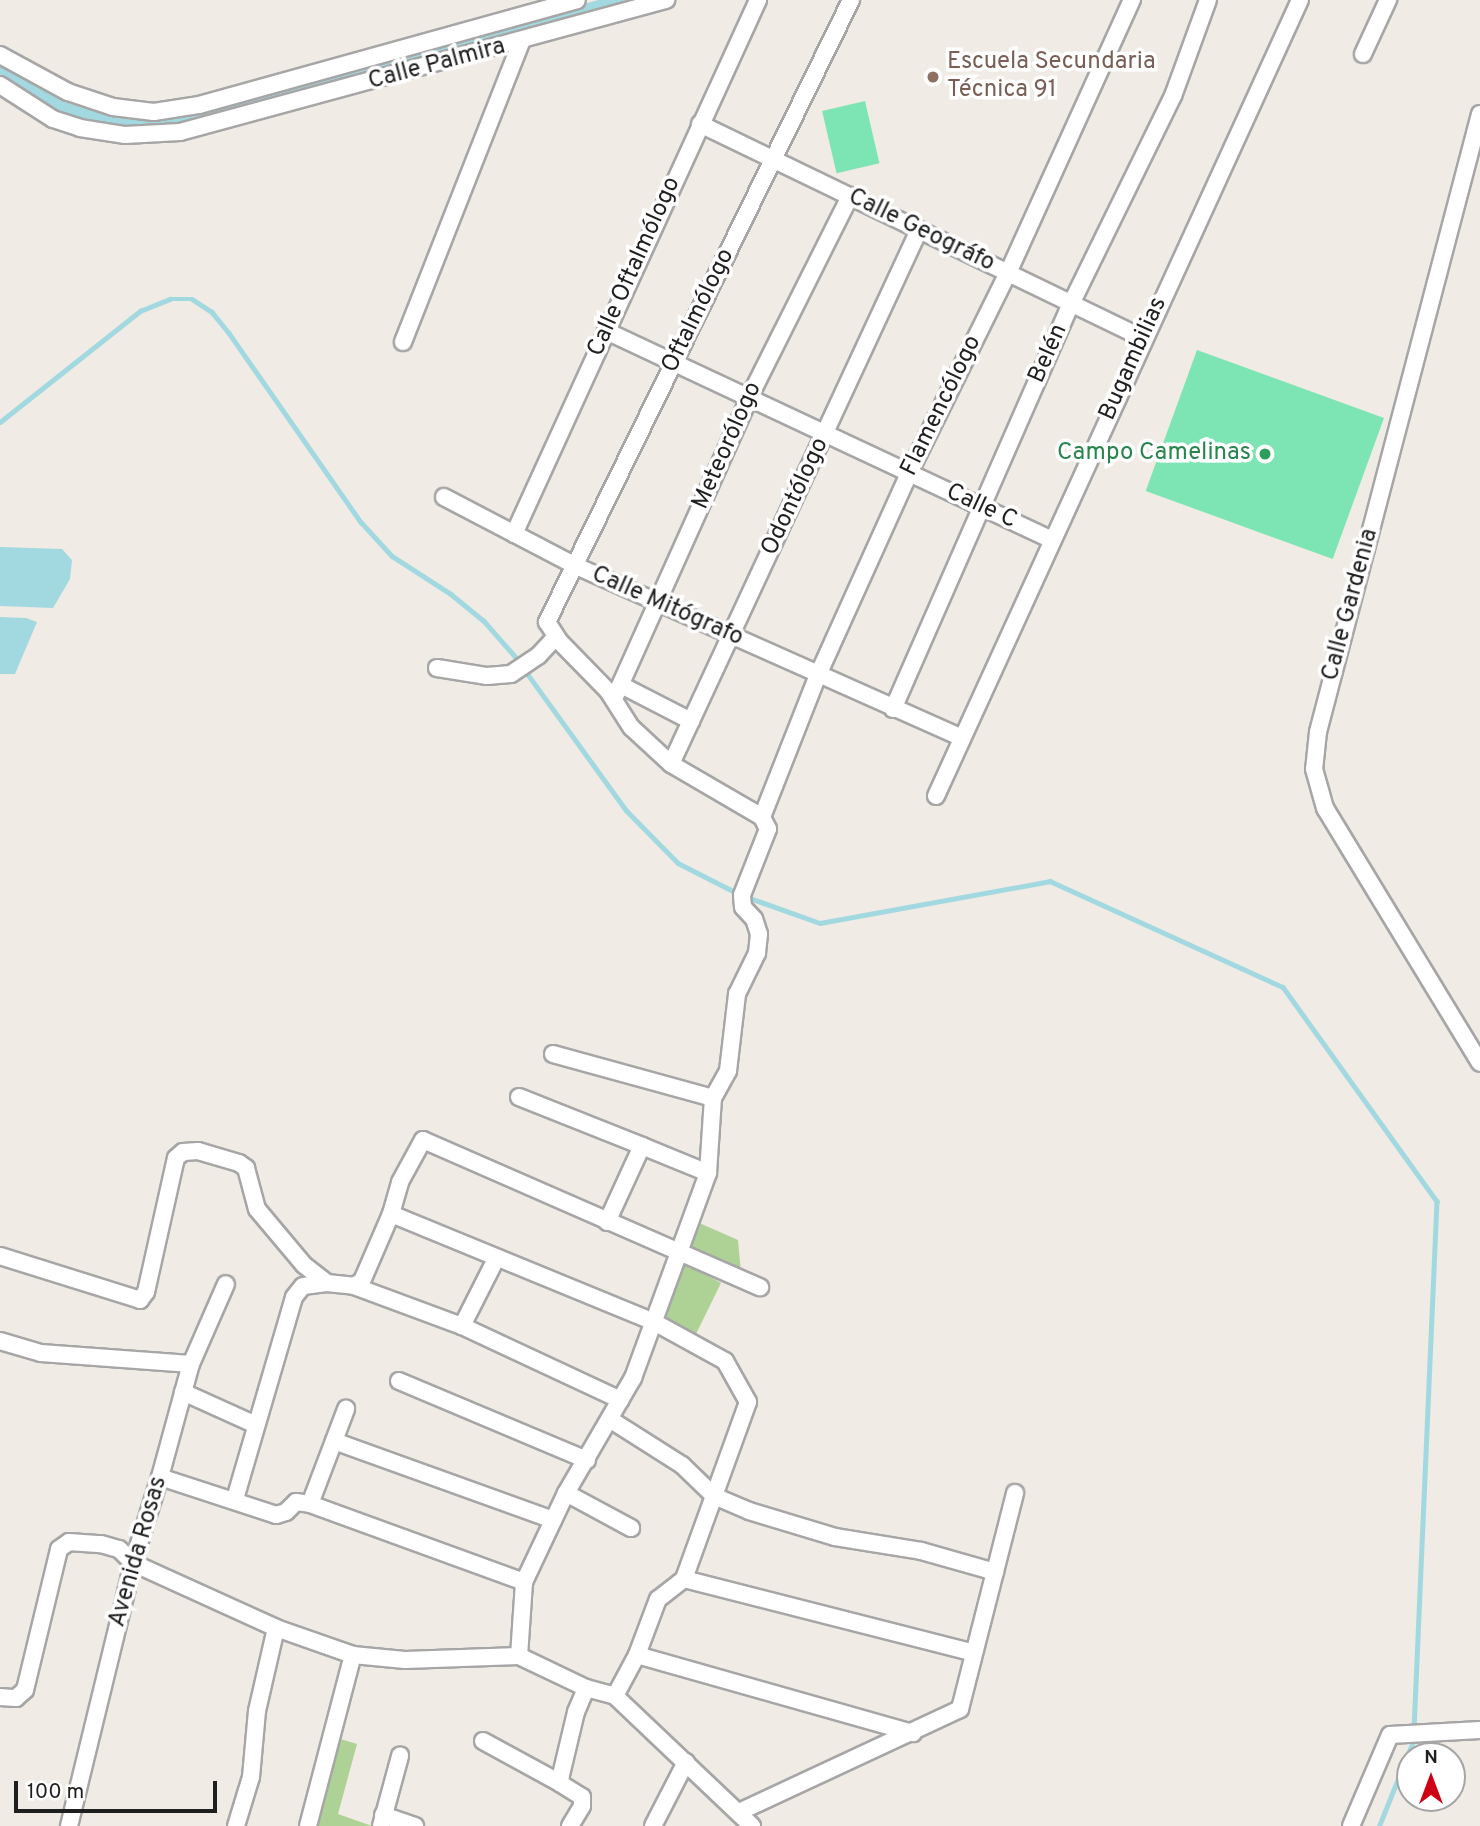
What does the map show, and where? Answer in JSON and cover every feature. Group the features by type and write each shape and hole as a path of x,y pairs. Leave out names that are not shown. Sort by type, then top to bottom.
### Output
{"street":[{"path":"0,55 68,92 113,107 154,112 199,105 577,0"},
{"name":"Calle Palmira","path":"0,85 53,118 80,128 135,135 208,127 666,0"},
{"name":"Calle Oftalmólogo","path":"514,534 758,0"},
{"name":"Oftalmólogo","path":"551,629 551,610 576,566 851,0"},
{"name":"Flamencólogo","path":"762,817 818,675 909,473 1007,273 1132,0"},
{"name":"Belén","path":"893,709 1071,303 1173,96 1209,0"},
{"name":"Bugambilias","path":"936,796 1143,338 1300,0"},
{"path":"1363,54 1388,0"},
{"path":"403,342 520,42"},
{"name":"Calle Gardenia","path":"1480,114 1318,732 1314,769 1325,808 1480,1063"},
{"name":"Calle Geográfo","path":"700,124 1143,338"},
{"name":"Meteorólogo","path":"617,692 749,398 850,196"},
{"name":"Odontólogo","path":"671,764 919,230"},
{"name":"Calle C","path":"606,331 1052,540"},
{"name":"Calle Mitógrafo","path":"444,497 576,566 657,604 962,738"},
{"path":"436,668 501,676 523,666 551,629 617,692 691,721"},
{"path":"519,1656 524,1582 566,1493 621,1400 654,1322 708,1173 713,1098 728,1071 737,994 757,953 758,934 754,919 743,907 742,895 765,844 768,829 762,817 671,764 631,727 617,692"},
{"path":"552,1054 713,1098"},
{"path":"519,1097 708,1173"},
{"path":"354,1286 362,1281 391,1214 400,1182 423,1140 679,1254 760,1287"},
{"path":"607,1222 642,1146"},
{"path":"0,1256 140,1300 146,1292 176,1158 183,1152 198,1151 239,1163 246,1168 257,1209 304,1265 327,1283"},
{"path":"391,1214 654,1322 725,1361 748,1402 684,1579 658,1599 637,1655 615,1696"},
{"path":"462,1326 496,1259"},
{"path":"235,1499 294,1297 303,1286 327,1283 354,1286 462,1326 621,1400"},
{"name":"Avenida Rosas","path":"69,1826 132,1563 160,1477 191,1364 226,1284"},
{"path":"0,1341 41,1353 191,1364"},
{"path":"399,1381 587,1460"},
{"path":"183,1392 256,1425"},
{"path":"310,1504 346,1409"},
{"path":"611,1420 682,1465 714,1496 749,1511 835,1537 921,1550 995,1572"},
{"path":"334,1441 553,1520"},
{"path":"160,1477 235,1499 276,1515 286,1512 296,1502 310,1504 524,1582"},
{"path":"566,1493 631,1528"},
{"path":"0,1697 16,1699 25,1690 59,1549 69,1542 101,1544 119,1549 132,1563 276,1628 353,1655 405,1660 519,1656 586,1688 615,1696 746,1821 960,1709 1016,1493"},
{"path":"684,1579 974,1653"},
{"path":"236,1826 251,1777 257,1711 276,1628"},
{"path":"308,1826 353,1655"},
{"path":"637,1655 913,1733"},
{"path":"561,1783 567,1743 586,1688"},
{"path":"1351,1826 1390,1735 1480,1730"},
{"path":"483,1741 582,1797 582,1806 570,1826"},
{"path":"400,1756 382,1821 415,1826"},
{"path":"653,1826 686,1762"}],"green space":[{"path":"865,101 879,163 837,173 822,111"},
{"name":"Campo Camelinas","path":"1197,350 1384,418 1333,559 1146,491"},
{"path":"697,1222 738,1240 741,1273 686,1249"},
{"path":"684,1262 721,1283 695,1336 664,1322"},
{"path":"337,1738 357,1744 338,1814 372,1826 313,1826"}],"water":[{"path":"0,547 62,549 72,560 70,579 53,608 0,606"},
{"path":"0,617 26,618 37,622 15,674 0,674"}],"waterway":[{"path":"0,69 66,110 153,126 222,113 623,0"},
{"path":"0,422 140,311 170,299 192,299 212,312 229,333 361,522 392,556 451,594 484,621 520,662"},
{"path":"524,669 626,810 678,863 739,894"},
{"path":"747,897 820,923 1050,881 1283,987 1437,1201 1414,1730"},
{"path":"1379,1826 1414,1739"}],"place":[{"name":"Escuela Secundaria Técnica 91","path":"933,77"},
{"name":"Campo Camelinas","path":"1265,454"}]}
